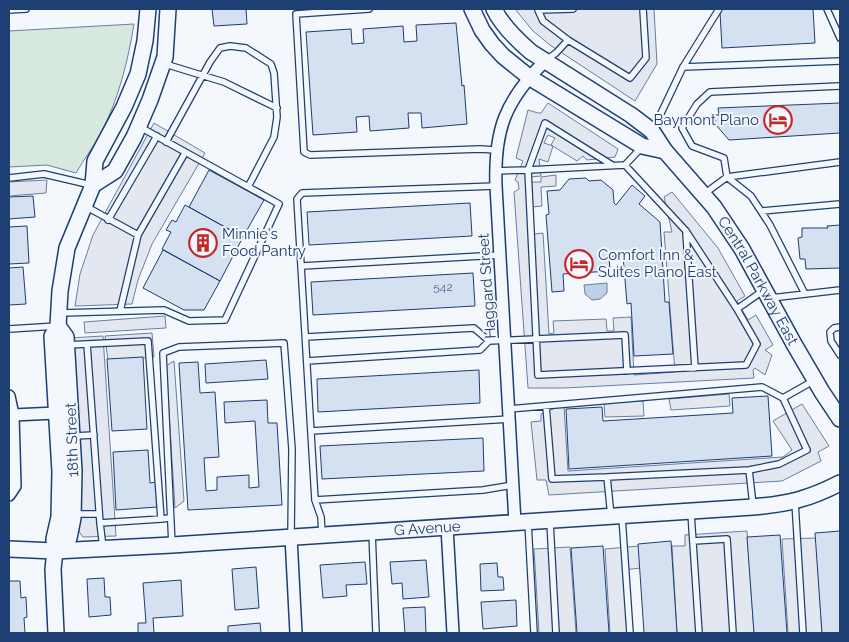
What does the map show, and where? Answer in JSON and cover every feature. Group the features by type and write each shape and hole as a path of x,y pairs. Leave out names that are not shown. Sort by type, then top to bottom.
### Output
{"street":[{"name":"18th Street","path":"56,633 53,569 60,472 52,336 58,319 60,291 67,248 93,186 95,161 119,118 138,74 145,41 148,9"},
{"path":"93,186 115,171 139,126 165,57 168,9"},
{"path":"472,9 482,30 492,44 503,56 529,77 642,146 665,151"},
{"name":"Central Parkway East","path":"494,9 497,16 518,41 544,62 631,115 652,132 665,151 714,207 742,249 815,380 840,420"},
{"name":"Haggard Street","path":"522,522 513,485 495,171 496,150 503,119 512,99 529,77 544,62"},
{"path":"119,118 139,126"},
{"name":"18th Street","path":"55,552 69,538 73,514 74,471 67,345 66,337 58,319"},
{"path":"9,396 13,415 15,486 9,495"},
{"path":"13,415 56,413"},
{"name":"G Avenue","path":"9,549 55,552 753,507 795,502 819,494 840,483"},
{"path":"447,527 454,633"},
{"path":"291,537 296,633"}],"lane":[{"path":"9,10 26,9"},
{"path":"369,9 296,14 304,152 310,155 496,150"},
{"path":"573,9 537,10 543,21 568,40 630,78 646,58 643,9"},
{"path":"625,165 652,132 683,67 719,9"},
{"path":"827,9 840,38"},
{"path":"544,62 568,40"},
{"path":"166,142 220,48 230,46 246,48 271,64 274,73 277,108 274,137 248,187"},
{"path":"683,67 840,61"},
{"path":"162,63 224,82 277,108"},
{"path":"805,294 752,196 727,177 724,158 692,146 682,128 697,104 710,92 840,86"},
{"path":"495,171 528,170 613,165 625,165 686,231 737,309 757,344 746,365 538,375 528,170 545,123 613,165"},
{"path":"9,329 58,319 120,311 164,310 189,321 225,320 279,204 139,126"},
{"path":"108,220 157,136"},
{"path":"120,311 138,235 184,152"},
{"path":"703,195 727,177 840,162"},
{"path":"9,178 44,174 93,186"},
{"path":"322,535 321,517 315,500 297,199 302,193 496,186"},
{"path":"761,211 840,204"},
{"path":"85,206 138,235"},
{"path":"686,231 695,368"},
{"path":"302,266 500,255"},
{"path":"737,309 766,294 805,294 840,290"},
{"path":"840,327 834,328 830,332 831,341 840,355"},
{"path":"306,337 474,328 489,341 625,336 627,371"},
{"path":"67,345 148,341 161,519"},
{"path":"307,360 480,350 489,341"},
{"path":"172,545 162,353 179,347 284,343 292,449 291,537"},
{"path":"88,344 103,549"},
{"path":"782,398 815,380"},
{"path":"312,431 510,414 546,406 762,387 782,398 807,450 779,464 749,470 552,479 546,406"},
{"path":"73,436 94,435"},
{"path":"749,470 753,507"},
{"path":"607,477 616,515 630,633"},
{"path":"315,500 483,490 513,485"},
{"path":"795,502 803,633"},
{"path":"690,511 699,633"},
{"path":"73,514 99,514"},
{"path":"100,523 170,518"},
{"path":"550,520 556,633"},
{"path":"522,522 534,633"},
{"path":"372,532 376,633"},
{"path":"693,541 727,539 733,633"}],"shaded area":[{"path":"515,9 654,9 657,64 635,101 550,45 533,31"},
{"path":"134,24 126,65 108,118 76,173 47,165 9,167 9,31"},
{"path":"548,103 618,149 615,157 587,160 583,156 577,161 553,146 548,162 539,159 541,176 531,177 531,182 541,182 541,177 556,175 556,186 541,187 542,206 532,207 534,234 543,233 549,334 554,333 553,321 606,319 607,331 614,331 613,318 631,317 634,375 675,372 664,232 672,232 664,197 672,192 718,248 745,296 737,301 748,320 756,315 773,345 765,350 772,355 765,375 755,368 753,370 754,378 564,388 528,388 514,192 519,189 518,182 515,180 523,161 516,158 528,110 541,113","holes":["548,135 555,138 552,146 544,143"]},
{"path":"154,123 205,153 152,244 138,280 132,304 75,306 80,274 93,235"},
{"path":"47,180 46,193 9,196 9,182"},
{"path":"165,316 166,328 85,333 84,322"},
{"path":"152,333 154,357 108,361 105,336"},
{"path":"103,336 116,536 83,537 75,526 70,338"},
{"path":"174,361 184,501 175,508 166,366"},
{"path":"729,394 730,406 671,410 669,399"},
{"path":"643,401 644,416 605,417 604,403"},
{"path":"802,404 829,446 818,452 821,461 782,481 549,495 546,480 537,480 531,422 541,421 541,414 555,408 564,406 568,471 783,457 792,450 773,421"},
{"path":"747,531 754,633 677,633 672,546 685,546 685,535"},
{"path":"816,538 822,633 788,633 782,539"},
{"path":"639,546 641,568 623,570 627,633 610,633 605,549"},
{"path":"570,547 576,633 539,633 534,549"}],"water":[{"path":"607,283 607,293 600,299 592,300 585,294 584,285"}],"building":[{"path":"212,9 246,9 247,24 214,26"},
{"path":"723,9 813,9 815,43 722,48 720,12"},
{"path":"456,23 467,124 422,128 421,113 408,113 409,128 370,131 369,116 356,117 357,132 313,135 306,32 351,29 352,44 364,43 363,29 403,26 404,42 417,41 416,25"},
{"name":"Baymont Plano","path":"840,103 840,133 729,140 716,125 715,115 719,115 718,108"},
{"path":"209,170 264,200 243,237 189,207"},
{"name":"Comfort Inn & Suites Plano East","path":"586,178 589,181 601,180 613,190 614,203 616,205 632,185 645,196 639,204 660,222 665,302 669,302 673,354 634,356 631,303 627,304 623,256 609,257 610,271 563,274 564,291 552,292 546,215 549,214 547,191 560,190 569,179"},
{"path":"33,196 35,217 9,219 9,197"},
{"path":"470,203 472,236 309,245 307,212"},
{"name":"Minnie's Food Pantry","path":"185,205 243,237 220,281 162,249 171,232 166,230 172,220 176,222"},
{"path":"840,225 840,268 806,269 805,259 800,259 798,238 802,237 802,228 828,228 827,226"},
{"path":"27,226 29,263 9,264 9,227"},
{"path":"163,250 220,281 204,310 184,310 143,288"},
{"path":"23,267 26,304 9,305 9,268"},
{"path":"473,273 475,306 313,315 311,282"},
{"path":"143,357 147,429 112,431 107,359"},
{"path":"266,360 268,379 206,383 205,364"},
{"path":"198,362 200,393 215,392 219,457 204,458 206,491 217,490 217,477 249,475 249,488 259,487 255,421 225,423 224,402 267,400 268,423 277,423 282,505 188,510 179,363"},
{"path":"479,370 480,403 318,412 317,379"},
{"path":"768,396 772,456 569,469 566,409 602,407 603,421 733,413 732,398"},
{"path":"483,438 484,471 322,479 320,446"},
{"path":"148,450 150,483 156,482 157,507 116,510 113,452"},
{"path":"840,531 840,633 822,633 815,533"},
{"path":"780,535 787,633 754,633 747,537"},
{"path":"671,541 677,633 644,633 638,544"},
{"path":"603,546 609,633 577,633 571,548"},
{"path":"426,560 429,597 403,599 402,583 392,584 390,562"},
{"path":"365,562 367,584 346,585 347,596 323,598 320,565"},
{"path":"497,563 498,577 503,577 504,590 481,591 480,564"},
{"path":"256,567 259,608 235,610 232,569"},
{"path":"104,578 105,597 110,597 111,615 89,617 87,579"},
{"path":"181,580 183,616 153,618 154,633 138,633 138,623 146,623 143,583"},
{"path":"9,581 20,581 21,598 26,597 27,617 24,618 25,633 9,633"},
{"path":"516,600 517,626 483,629 481,602"},
{"path":"425,607 426,633 405,633 403,608"},
{"path":"260,623 261,633 228,633 228,626"}],"place":[{"name":"Baymont Plano","path":"778,120"},
{"name":"Minnie's Food Pantry","path":"203,243"},
{"name":"Comfort Inn & Suites Plano East","path":"579,264"}]}
